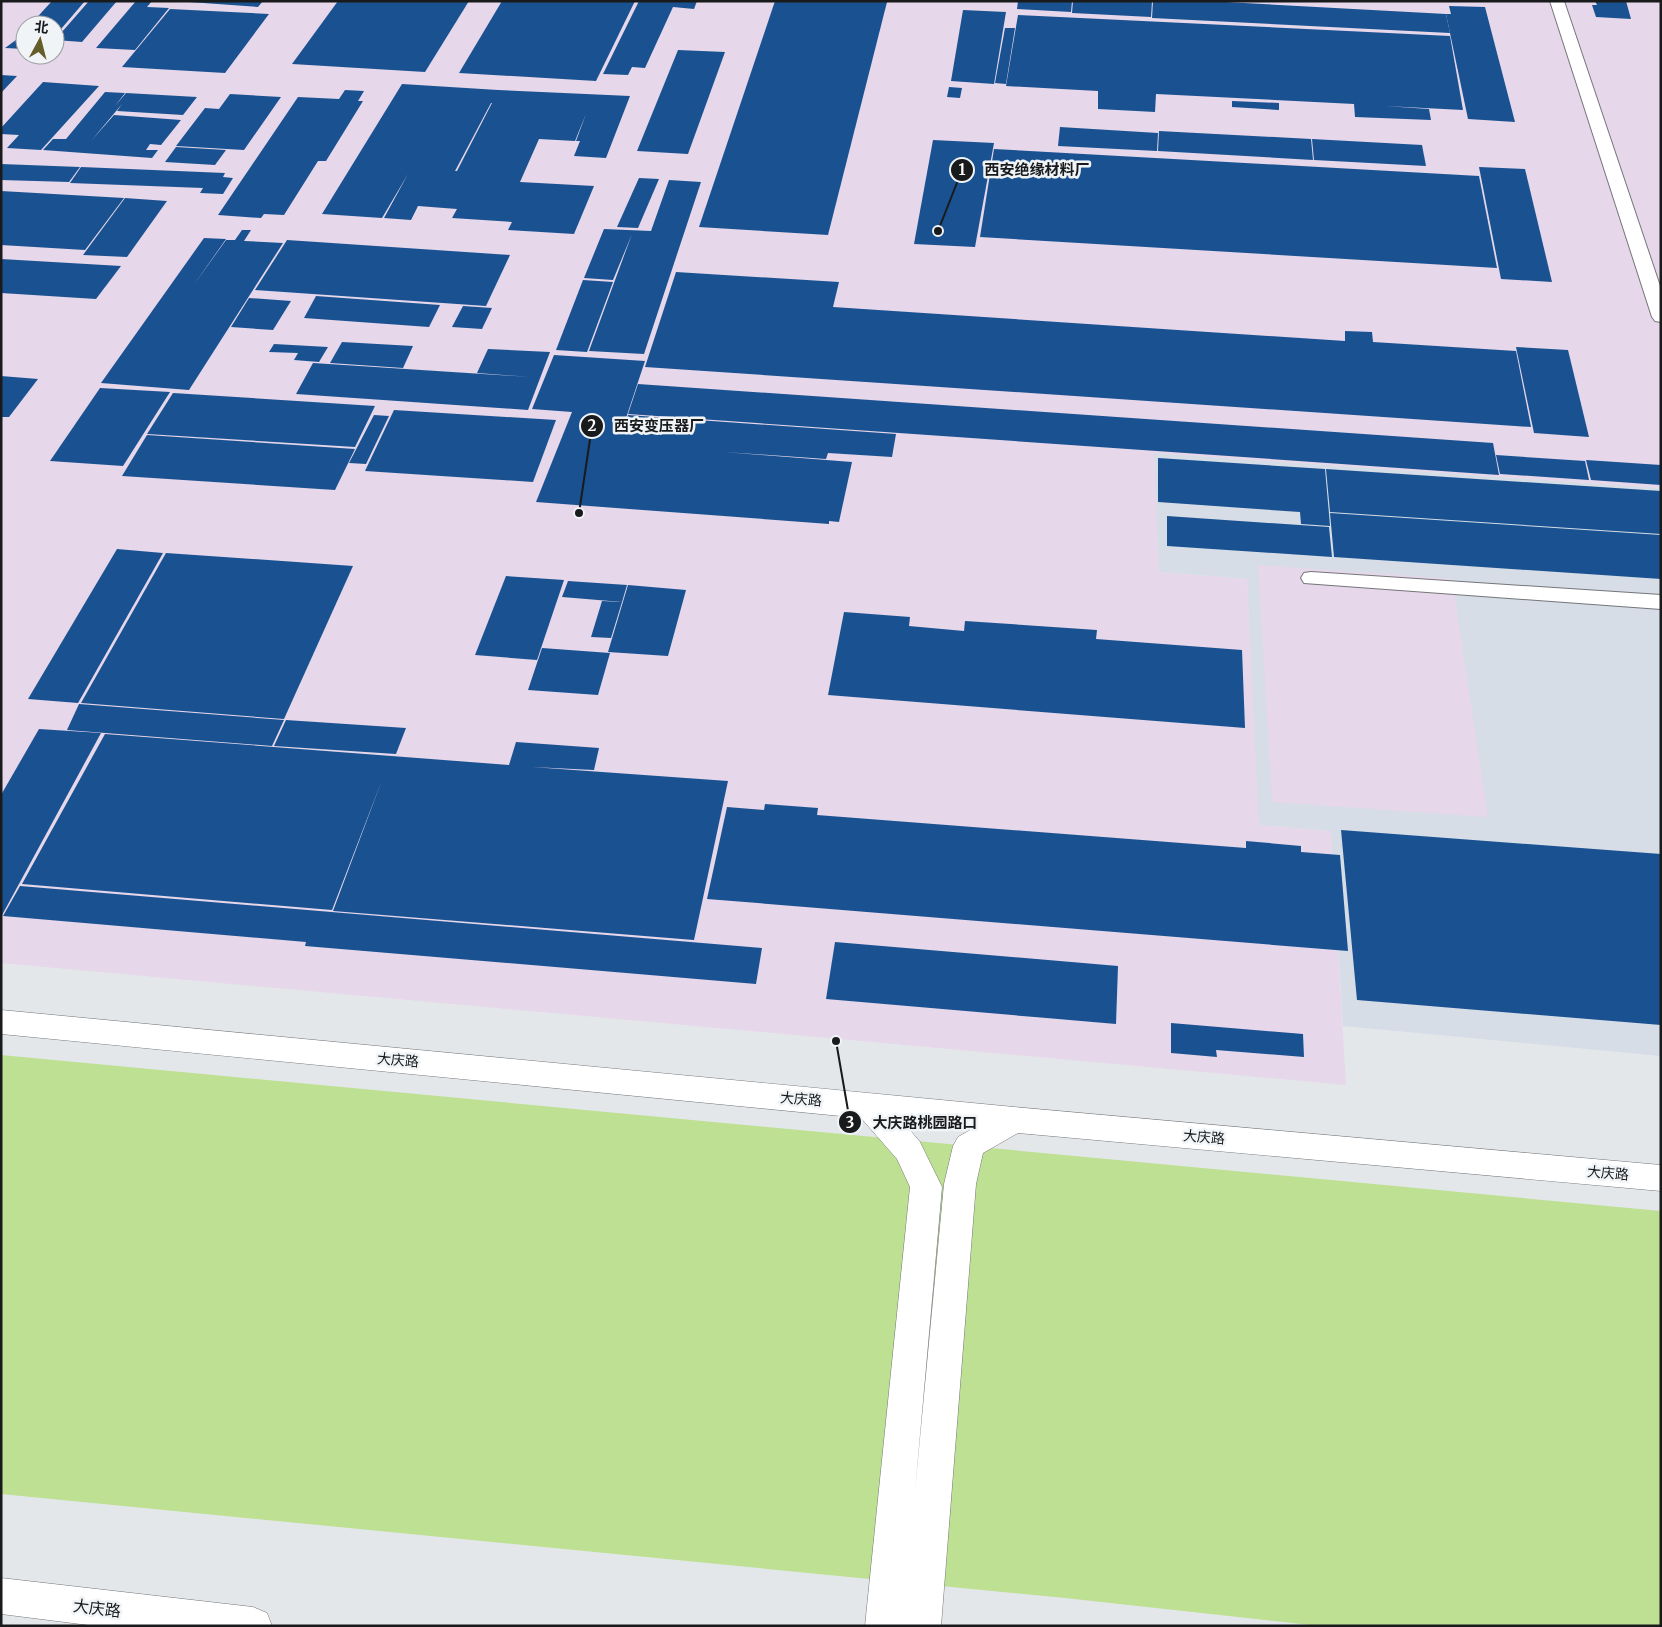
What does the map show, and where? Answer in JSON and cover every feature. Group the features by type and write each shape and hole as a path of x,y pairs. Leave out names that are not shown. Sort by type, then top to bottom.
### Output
{"main road":[{"name":"大庆路","path":"1,1022 1014,1120 1661,1178"},
{"path":"870,1106 910,1151 926,1187 884,1626"},
{"path":"922,1626 960,1184 969,1146 1014,1120"},
{"name":"大庆路","path":"1,1596 253,1626"}],"lane":[{"path":"1557,1 1661,317"},
{"path":"1311,578 1661,602"}],"shaded area":[{"path":"1,1 1661,1 1661,488 1154,453 1159,572 1247,579 1259,825 1331,831 1346,1085 1,963"},
{"path":"1154,453 1661,488 1661,1056 1343,1026 1331,831 1258,825 1247,579 1158,572"},
{"path":"1258,565 1452,579 1488,817 1272,802"}],"green space":[{"path":"1,1055 1661,1211 1661,1626 1319,1626 1065,1598 1,1494"}],"building":[{"path":"52,1 85,1 65,24 65,15 39,15"},
{"path":"89,1 117,1 82,42 65,41 65,29"},
{"path":"136,1 152,1 147,7 169,8 135,50 96,48"},
{"path":"175,1 263,1 258,7"},
{"path":"338,1 469,1 425,72 292,64"},
{"path":"502,1 635,1 596,81 459,73"},
{"path":"639,1 697,1 694,9 673,7 645,68 632,67 628,75 603,74"},
{"path":"775,1 887,2 828,235 699,227"},
{"path":"1018,1 1072,1 1071,12 1017,9"},
{"path":"1073,1 1152,1 1151,17 1072,13"},
{"path":"1153,1 1208,1 1446,14 1450,33 1152,18"},
{"path":"1595,1 1626,1 1631,19 1596,17 1592,5 1597,5"},
{"path":"1449,6 1485,7 1515,122 1468,119 1446,14 1451,14"},
{"path":"170,9 269,14 225,73 122,67"},
{"path":"963,10 1006,12 994,84 951,81"},
{"path":"1018,15 1450,36 1463,110 1385,106 1429,109 1431,120 1355,117 1354,104 1156,94 1155,112 1098,109 1098,91 1006,86"},
{"path":"1005,28 1015,28 1006,84 995,83"},
{"path":"15,41 15,48 5,48"},
{"path":"678,50 725,52 688,154 637,151"},
{"path":"1,75 17,76 1,93"},
{"path":"43,82 99,86 41,150 7,148 19,135 1,134 1,128"},
{"path":"402,84 630,96 606,158 574,156 580,141 576,141 586,114 575,141 539,139 520,182 594,186 574,234 508,230 512,222 452,218 457,209 418,206 411,220 384,218 408,174 382,218 322,214","holes":["492,103 457,171 455,171"]},
{"path":"949,87 962,88 960,98 947,97"},
{"path":"345,90 364,91 358,101 363,101 326,161 318,161 284,215 264,214 261,218 218,215 298,97 339,99"},
{"path":"105,92 125,93 115,106 126,93 197,97 183,115 117,111 122,104 91,141 114,115 181,120 161,145 150,144 146,150 158,150 152,158 43,150 53,139 66,139"},
{"path":"230,94 281,97 244,150 176,146 205,108 219,109"},
{"path":"1232,101 1279,103 1279,110 1232,107"},
{"path":"1060,127 1158,133 1157,151 1058,146"},
{"path":"1159,131 1311,139 1313,160 1158,151"},
{"path":"1312,139 1422,145 1426,166 1314,160"},
{"path":"933,140 994,143 975,247 914,244"},
{"path":"176,147 226,150 215,165 165,162"},
{"path":"994,149 1479,176 1497,268 980,237"},
{"path":"1,164 80,167 69,182 1,180"},
{"path":"81,167 225,173 223,177 233,178 223,194 200,193 203,188 70,183"},
{"path":"1479,167 1525,169 1552,282 1501,279"},
{"path":"639,178 659,179 638,228 617,227"},
{"path":"669,180 701,182 644,354 589,351 632,234 613,280 584,278 604,229 651,231"},
{"path":"1,191 124,198 85,250 1,245"},
{"path":"125,198 167,201 127,257 83,255"},
{"path":"242,230 251,230 244,241 283,243 189,390 101,383 204,238 226,239 193,286 226,240 235,240"},
{"path":"287,240 510,255 486,306 255,290"},
{"path":"1,259 121,266 96,299 1,293"},
{"path":"676,272 839,282 833,307 1345,341 1345,331 1372,332 1373,342 1516,351 1531,427 645,367"},
{"path":"583,280 613,282 587,352 556,350"},
{"path":"316,296 440,305 429,327 304,318"},
{"path":"249,298 291,301 273,330 231,327"},
{"path":"463,306 492,308 482,329 452,327"},
{"path":"342,342 413,346 403,368 330,363"},
{"path":"274,344 328,347 319,362 294,360 298,353 269,352"},
{"path":"1516,347 1568,350 1589,437 1534,433"},
{"path":"488,349 550,352 528,410 296,394 313,363 530,377 477,373"},
{"path":"554,355 645,361 621,433 628,415 896,434 892,457 828,453 826,459 724,452 852,462 839,522 829,521 829,524 536,502 572,412 532,409"},
{"path":"1,376 38,379 9,417 1,417"},
{"path":"638,384 1493,443 1499,475 628,414"},
{"path":"100,388 170,392 123,466 50,461"},
{"path":"173,393 375,406 355,447 147,434"},
{"path":"394,410 556,420 533,482 365,471"},
{"path":"374,415 389,416 366,464 349,463"},
{"path":"147,435 355,449 335,490 122,476"},
{"path":"1496,455 1585,461 1589,480 1500,474"},
{"path":"1158,458 1325,469 1330,526 1301,524 1300,512 1158,502"},
{"path":"1586,460 1661,465 1661,485 1591,480"},
{"path":"1326,469 1661,491 1661,534 1330,512"},
{"path":"1330,513 1661,535 1661,579 1334,557"},
{"path":"1167,516 1329,527 1332,557 1167,546"},
{"path":"117,549 163,553 78,703 28,699"},
{"path":"166,553 353,566 284,719 81,703"},
{"path":"506,576 564,580 537,660 475,655"},
{"path":"568,581 627,585 622,602 562,597"},
{"path":"628,585 686,590 668,656 608,652"},
{"path":"602,601 622,602 611,638 591,637"},
{"path":"844,612 910,617 909,626 964,631 965,621 1097,630 1096,639 1242,650 1245,728 828,695"},
{"path":"542,648 610,653 598,695 528,690"},
{"path":"79,704 284,720 272,746 67,730"},
{"path":"286,720 406,728 396,754 274,746"},
{"path":"39,729 101,733 1,917 1,795"},
{"path":"105,734 509,765 516,742 599,748 594,770 532,767 728,781 694,940 333,911 382,780 332,910 22,884"},
{"path":"765,804 818,808 817,815 1246,848 1246,841 1301,846 1301,852 1340,855 1348,951 707,899 727,807 764,810"},
{"path":"1341,830 1661,854 1661,1025 1357,1000"},
{"path":"20,886 762,948 756,984 305,946 306,942 3,916"},
{"path":"835,942 1118,966 1116,1024 826,999"},
{"path":"1171,1023 1303,1034 1304,1057 1216,1050 1217,1057 1171,1053"}],"place":[{"name":"西安绝缘材料厂","path":"938,231"},
{"name":"西安变压器厂","path":"579,513"},
{"name":"大庆路桃园路口","path":"836,1041"}]}
